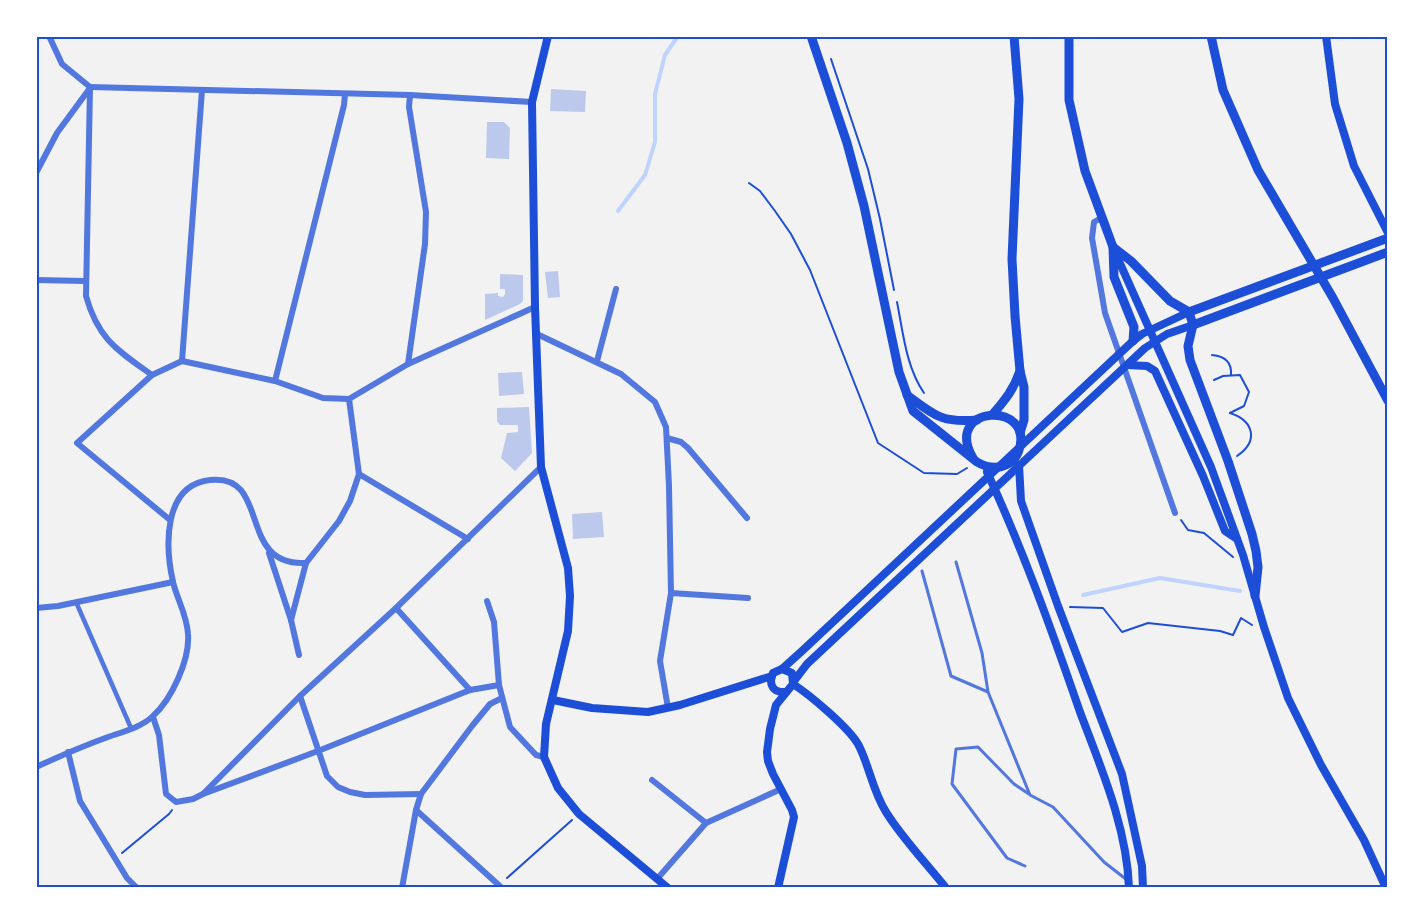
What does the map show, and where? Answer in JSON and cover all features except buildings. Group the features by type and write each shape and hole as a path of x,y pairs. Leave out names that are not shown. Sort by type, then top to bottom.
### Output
{"main road":[{"path":"548,36 532,102 535,307 541,467 568,568 570,596 568,631 546,724 544,757 558,788 579,814 668,888"},
{"path":"811,36 847,143 864,206 898,372 913,411 978,462 999,467 1006,465 1020,448"},
{"path":"1014,36 1019,99 1012,259 1020,370 1024,387 1024,420 1020,433 1018,474 1021,501 1122,774 1142,866 1143,888"},
{"path":"1069,36 1069,100 1085,171 1101,218 1211,467 1238,540 1288,698 1321,765 1364,840 1386,888"},
{"path":"1211,36 1223,90 1258,170 1333,298 1388,401"},
{"path":"1326,36 1335,104 1354,166 1388,233"},
{"path":"785,692 775,689 771,683 776,671 782,669 802,651 1142,334 1189,312 1388,238"},
{"path":"1113,247 1131,261 1170,301 1189,312 1193,325 1188,346 1190,360 1228,461 1254,543 1257,567 1255,596"},
{"path":"1113,247 1114,277 1135,333 1130,345"},
{"path":"778,888 794,817 768,761 770,729 776,705 811,660 1156,340 1388,252"},
{"path":"1127,365 1147,366 1155,371 1203,476 1225,531 1238,540"},
{"path":"907,395 944,420 977,420 993,414 1007,399 1015,386 1020,370"},
{"path":"993,414 1009,419 1020,433"},
{"path":"977,420 968,432 966,441 968,450 978,462 1010,524 1109,790 1122,837 1129,884"},
{"path":"782,669 792,674 794,682 852,736 858,745 873,787 886,813 946,888"},
{"path":"553,700 591,708 648,712 772,676"}],"street":[{"path":"49,36 62,64 90,87 410,95 532,102"},
{"path":"36,173 57,133 90,87"},
{"path":"90,87 86,296 92,318 114,348 152,375"},
{"path":"182,361 202,90"},
{"path":"275,381 345,94"},
{"path":"408,364 426,213 410,95"},
{"path":"1101,218 1094,222 1092,238 1106,314 1175,513"},
{"path":"36,280 85,281"},
{"path":"597,361 616,289"},
{"path":"170,520 77,443 152,375 182,361 275,381 323,398 349,399 408,364 535,307"},
{"path":"537,334 621,374 655,402 666,427 671,593 660,661 668,708"},
{"path":"291,620 306,563 339,521 350,501 359,474 349,399"},
{"path":"667,438 681,442 688,448 747,518"},
{"path":"203,794 300,696 396,608 541,467"},
{"path":"359,474 468,539"},
{"path":"36,767 153,717 168,697 187,654 188,634 184,612 173,582 168,543 170,520 182,492 195,482 224,480 234,484 245,495 269,553 291,620 299,655"},
{"path":"269,553 285,561 306,563"},
{"path":"36,608 173,582"},
{"path":"671,593 748,598"},
{"path":"487,601 494,622 499,685 510,727 536,755 544,757"},
{"path":"76,602 131,728"},
{"path":"396,608 470,690"},
{"path":"153,717 159,735 166,794 176,802 193,799 470,690 499,685"},
{"path":"300,696 327,776 338,787 365,795 422,794"},
{"path":"402,888 416,810 422,794 490,704 502,698"},
{"path":"68,752 80,801 127,878 137,888"},
{"path":"652,780 706,823"},
{"path":"657,879 706,823 781,789"},
{"path":"416,810 500,887"}],"lane":[{"path":"956,562 982,653 988,692 1030,795"},
{"path":"922,571 951,676 988,692"},
{"path":"1025,866 1007,858 952,784 956,749 978,747 1014,784 1053,807 1104,862 1129,884"}],"path":[{"path":"831,57 868,169 894,291"},
{"path":"749,183 760,191 775,211 791,234 810,270 878,442 924,473 957,474 978,462"},
{"path":"897,301 911,369 925,395"},
{"path":"1212,355 1225,358 1230,364 1231,376"},
{"path":"1214,380 1223,376 1240,375 1249,392 1244,406 1230,413 1244,420 1251,432 1248,446 1237,456"},
{"path":"1175,513 1188,530 1204,533 1234,558"},
{"path":"1058,606 1103,608 1122,632 1148,622 1220,631 1233,635 1241,618 1257,628"},
{"path":"122,853 169,814 176,802"},
{"path":"500,887 579,814"}],"waterway":[{"path":"618,211 645,175 655,142 655,94 665,55 678,36"},
{"path":"1083,595 1160,578 1240,591"}]}
